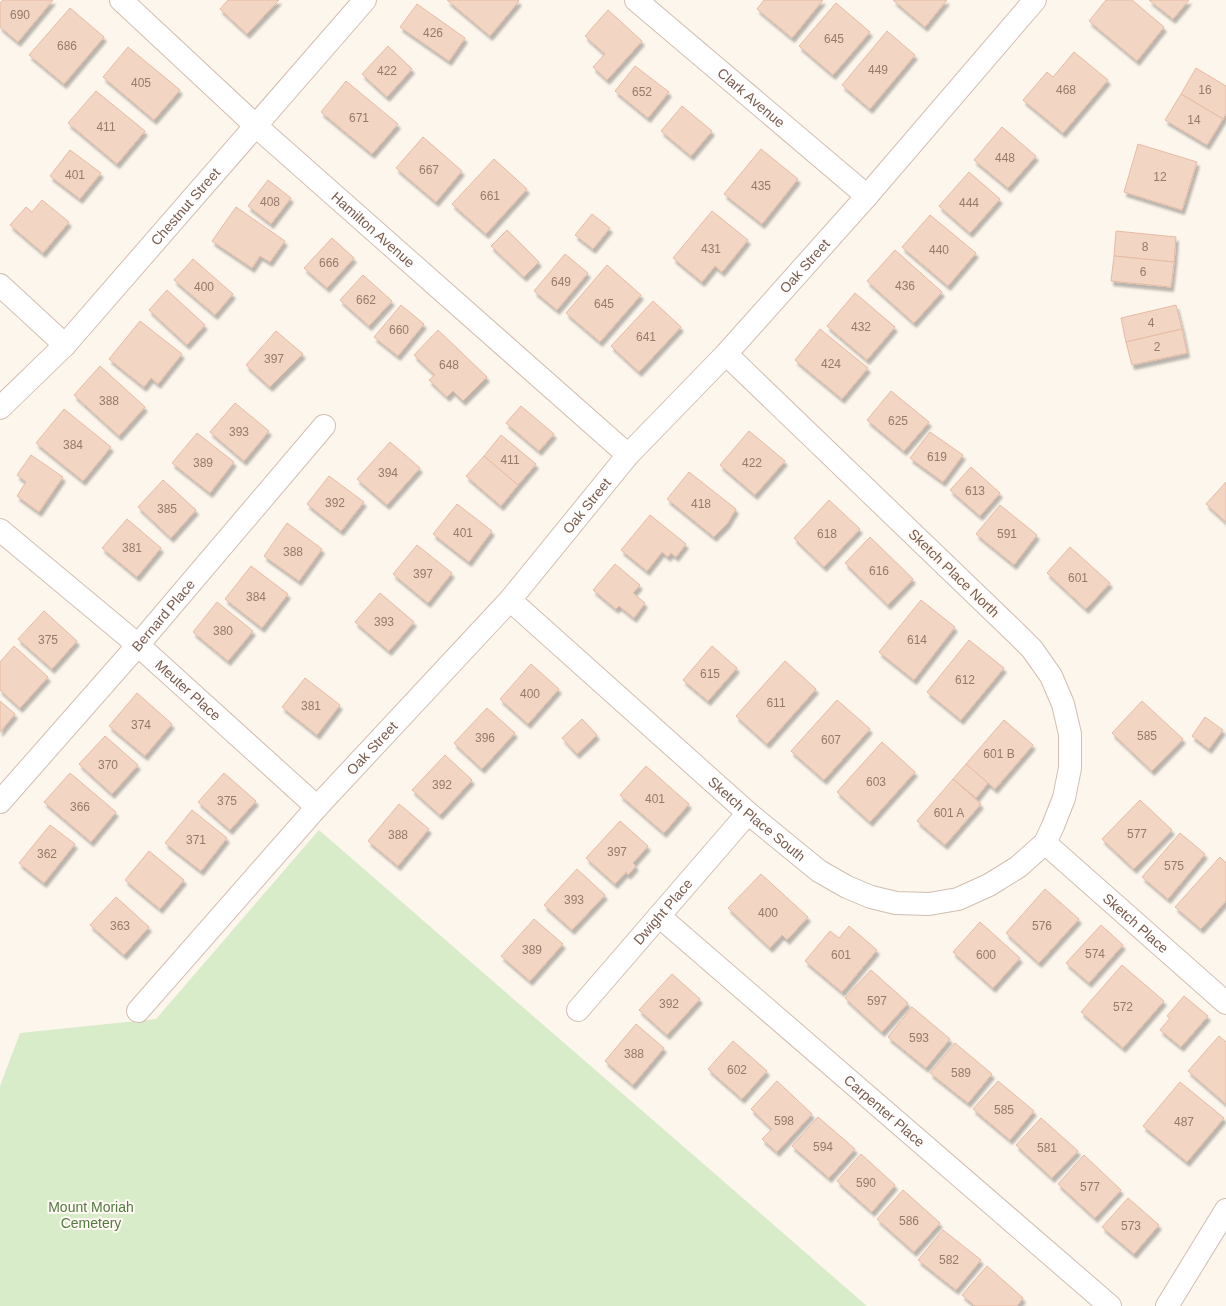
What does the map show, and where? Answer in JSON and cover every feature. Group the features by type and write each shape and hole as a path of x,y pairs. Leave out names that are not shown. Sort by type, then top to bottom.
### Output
{"street":[{"name":"Hamilton Avenue","path":"122,0 256,126 628,455"},
{"name":"Chestnut Street","path":"0,408 65,345 365,0"},
{"name":"Clark Avenue","path":"636,0 867,196"},
{"name":"Oak Street","path":"138,1011 318,807 510,600 628,455 726,354 867,196 1035,0"},
{"path":"0,286 65,345"},
{"name":"Sketch Place North","path":"726,354 1018,635 1032,649 1051,676 1063,704 1070,734 1070,768 1064,798 1045,843"},
{"name":"Bernard Place","path":"0,802 138,645 324,426"},
{"name":"Meuter Place","path":"0,530 138,645 318,807"},
{"name":"Sketch Place South","path":"510,600 748,813 819,871 847,887 871,897 896,903 929,904 958,899 989,885 1018,867 1045,843"},
{"name":"Dwight Place","path":"578,1010 748,813"},
{"name":"Sketch Place","path":"1045,843 1226,1003"},
{"name":"Carpenter Place","path":"658,916 1110,1306"},
{"path":"1167,1306 1226,1210"}],"green space":[{"name":"Mount Moriah Cemetery","path":"319,830 867,1306 0,1306 0,1086 20,1033 156,1019"}],"building":[{"path":"3,0 53,0 18,42 0,27 0,3"},
{"path":"228,0 279,0 247,34 220,9"},
{"path":"447,0 518,0 519,1 490,36"},
{"path":"764,0 823,0 792,38 757,9"},
{"path":"893,0 947,0 925,27"},
{"path":"1106,0 1132,0 1164,27 1137,61 1089,21"},
{"path":"1149,0 1189,0 1173,19"},
{"path":"836,3 870,32 833,75 799,46"},
{"path":"417,4 465,38 449,61 400,27"},
{"path":"70,8 104,37 64,84 29,55"},
{"path":"608,10 642,41 607,80 593,67 605,54 585,36"},
{"path":"887,31 915,55 870,109 842,85"},
{"path":"388,46 412,69 387,97 362,74"},
{"path":"128,47 180,90 154,120 103,77"},
{"path":"1074,52 1108,80 1063,133 1023,100 1047,72 1053,77"},
{"path":"635,66 669,92 648,118 615,91"},
{"path":"1196,68 1226,86 1226,114 1223,119 1181,94"},
{"path":"346,81 398,124 372,154 321,112"},
{"path":"96,91 145,131 117,164 68,123"},
{"path":"1181,94 1223,119 1207,145 1165,120"},
{"path":"682,106 712,131 691,156 661,131"},
{"path":"1002,127 1036,156 1008,188 974,160"},
{"path":"423,137 462,171 436,202 396,168"},
{"path":"1138,144 1197,162 1182,210 1124,192"},
{"path":"761,149 798,179 762,224 724,194"},
{"path":"70,150 101,173 80,199 50,176"},
{"path":"494,159 527,189 486,234 452,204"},
{"path":"969,172 1000,199 970,233 939,206"},
{"path":"268,180 291,198 271,224 248,206"},
{"path":"42,200 69,222 43,253 10,225 26,207 32,212"},
{"path":"236,207 285,241 270,262 260,256 252,268 212,241"},
{"path":"712,211 748,240 722,272 715,266 702,282 673,258"},
{"path":"592,214 610,228 593,249 575,235"},
{"path":"930,215 976,253 948,286 902,247"},
{"path":"507,230 539,262 524,277 491,246"},
{"path":"1116,231 1176,237 1174,262 1114,256"},
{"path":"332,238 354,258 327,288 304,268"},
{"path":"895,250 942,292 914,323 867,281"},
{"path":"565,254 588,273 557,310 534,291"},
{"path":"1114,256 1174,262 1171,287 1111,281"},
{"path":"193,259 233,294 215,315 174,280"},
{"path":"607,265 641,295 600,342 566,313"},
{"path":"363,275 392,301 369,326 340,300"},
{"path":"167,290 205,325 187,345 149,310"},
{"path":"855,293 895,327 867,360 827,326"},
{"path":"653,301 681,327 639,372 611,346"},
{"path":"401,305 424,324 398,356 374,337"},
{"path":"1176,305 1182,329 1126,342 1121,318"},
{"path":"140,321 182,354 158,384 151,378 144,387 109,359"},
{"path":"820,329 868,368 842,399 795,360"},
{"path":"1182,329 1187,353 1132,365 1126,342"},
{"path":"438,330 487,377 463,401 453,391 447,397 429,380 435,375 414,355"},
{"path":"276,331 303,354 270,387 246,365"},
{"path":"100,366 145,407 119,436 74,395"},
{"path":"891,391 929,422 904,451 867,420"},
{"path":"235,403 269,431 244,461 210,432"},
{"path":"521,406 554,434 539,451 506,423"},
{"path":"64,409 111,447 83,481 36,443"},
{"path":"749,431 785,461 755,495 720,465"},
{"path":"930,432 963,455 943,482 910,458"},
{"path":"197,433 234,462 210,493 172,463"},
{"path":"501,435 536,464 518,485 484,456"},
{"path":"390,442 420,468 387,505 357,479"},
{"path":"31,455 63,477 39,512 17,496 26,482 17,475"},
{"path":"484,456 518,485 501,506 466,476"},
{"path":"971,467 1000,493 980,516 950,490"},
{"path":"689,472 736,509 727,524 714,537 667,499"},
{"path":"329,476 364,502 341,531 307,504"},
{"path":"163,480 196,510 171,538 138,507"},
{"path":"1226,482 1226,522 1206,504"},
{"path":"829,500 860,529 824,567 794,538"},
{"path":"457,504 492,531 469,562 433,534"},
{"path":"1000,505 1037,535 1014,565 976,534"},
{"path":"650,515 686,544 676,557 671,553 668,557 662,552 647,571 621,550"},
{"path":"127,519 161,548 137,577 102,548"},
{"path":"287,523 322,549 299,581 264,556"},
{"path":"870,537 913,579 888,605 845,563"},
{"path":"417,545 452,573 428,603 393,574"},
{"path":"1070,547 1110,583 1086,609 1047,573"},
{"path":"615,564 640,585 633,593 645,603 634,618 619,606 616,609 593,590"},
{"path":"251,566 288,594 262,628 225,599"},
{"path":"380,593 414,622 389,651 355,622"},
{"path":"921,600 955,627 914,680 879,652"},
{"path":"217,602 253,631 228,661 193,632"},
{"path":"44,611 77,641 52,669 18,639"},
{"path":"969,640 1004,668 961,720 927,692"},
{"path":"14,646 48,677 20,708 0,690 0,662"},
{"path":"712,646 737,668 708,701 683,680"},
{"path":"785,661 816,689 767,744 736,716"},
{"path":"531,664 559,689 528,724 500,699"},
{"path":"305,678 340,705 317,735 282,707"},
{"path":"137,693 172,724 145,756 109,726"},
{"path":"837,700 870,729 824,780 791,751"},
{"path":"0,701 15,714 0,732"},
{"path":"1142,701 1183,739 1152,771 1112,733"},
{"path":"487,708 515,733 482,769 454,743"},
{"path":"1205,717 1223,730 1209,749 1192,736"},
{"path":"582,719 597,735 577,754 562,738"},
{"path":"1004,720 1033,745 995,789 966,764"},
{"path":"105,736 138,765 112,794 79,764"},
{"path":"882,742 915,772 870,822 837,792"},
{"path":"445,755 472,780 440,815 412,790"},
{"path":"966,764 988,783 976,798 953,779"},
{"path":"646,766 689,804 664,833 620,795"},
{"path":"70,773 116,812 91,842 44,802"},
{"path":"224,773 256,801 230,830 198,802"},
{"path":"953,779 981,804 945,845 917,821"},
{"path":"1140,800 1172,830 1134,869 1102,839"},
{"path":"399,804 429,829 398,866 368,841"},
{"path":"192,810 227,838 201,871 165,843"},
{"path":"620,821 648,846 633,863 636,866 628,875 626,872 615,884 586,858"},
{"path":"50,825 75,844 44,883 19,863"},
{"path":"1180,833 1205,854 1168,899 1142,877"},
{"path":"149,851 184,880 160,909 125,880"},
{"path":"1220,857 1226,863 1226,901 1201,929 1175,907"},
{"path":"577,869 605,895 572,930 544,905"},
{"path":"761,874 808,917 787,940 782,935 770,948 728,908"},
{"path":"1045,889 1079,919 1039,963 1006,933"},
{"path":"116,897 149,927 124,955 90,925"},
{"path":"534,919 563,944 530,981 501,956"},
{"path":"980,922 1020,958 993,988 953,952"},
{"path":"1101,925 1123,945 1089,983 1066,963"},
{"path":"849,926 877,950 842,992 805,961 830,931 839,938"},
{"path":"1122,965 1164,1001 1123,1048 1081,1012"},
{"path":"871,970 908,1003 882,1032 845,998"},
{"path":"672,974 700,999 667,1035 639,1010"},
{"path":"1184,996 1208,1016 1181,1047 1160,1030 1170,1018 1167,1016"},
{"path":"912,1007 950,1039 926,1068 888,1037"},
{"path":"636,1024 664,1048 633,1085 605,1061"},
{"path":"1219,1036 1226,1042 1226,1104 1188,1071"},
{"path":"733,1041 767,1071 742,1099 708,1069"},
{"path":"955,1043 992,1074 968,1103 930,1073"},
{"path":"777,1081 812,1114 777,1152 762,1139 772,1129 751,1109"},
{"path":"998,1081 1034,1111 1010,1140 973,1109"},
{"path":"1180,1082 1224,1118 1187,1162 1143,1126"},
{"path":"818,1117 855,1149 829,1178 792,1146"},
{"path":"1041,1118 1078,1151 1052,1178 1016,1145"},
{"path":"861,1154 895,1185 872,1212 837,1181"},
{"path":"1084,1155 1121,1190 1095,1218 1058,1184"},
{"path":"903,1190 940,1223 914,1252 877,1219"},
{"path":"1128,1198 1159,1225 1134,1254 1102,1227"},
{"path":"943,1230 981,1260 956,1290 918,1260"},
{"path":"987,1266 1023,1298 1017,1306 975,1306 962,1295"}]}
